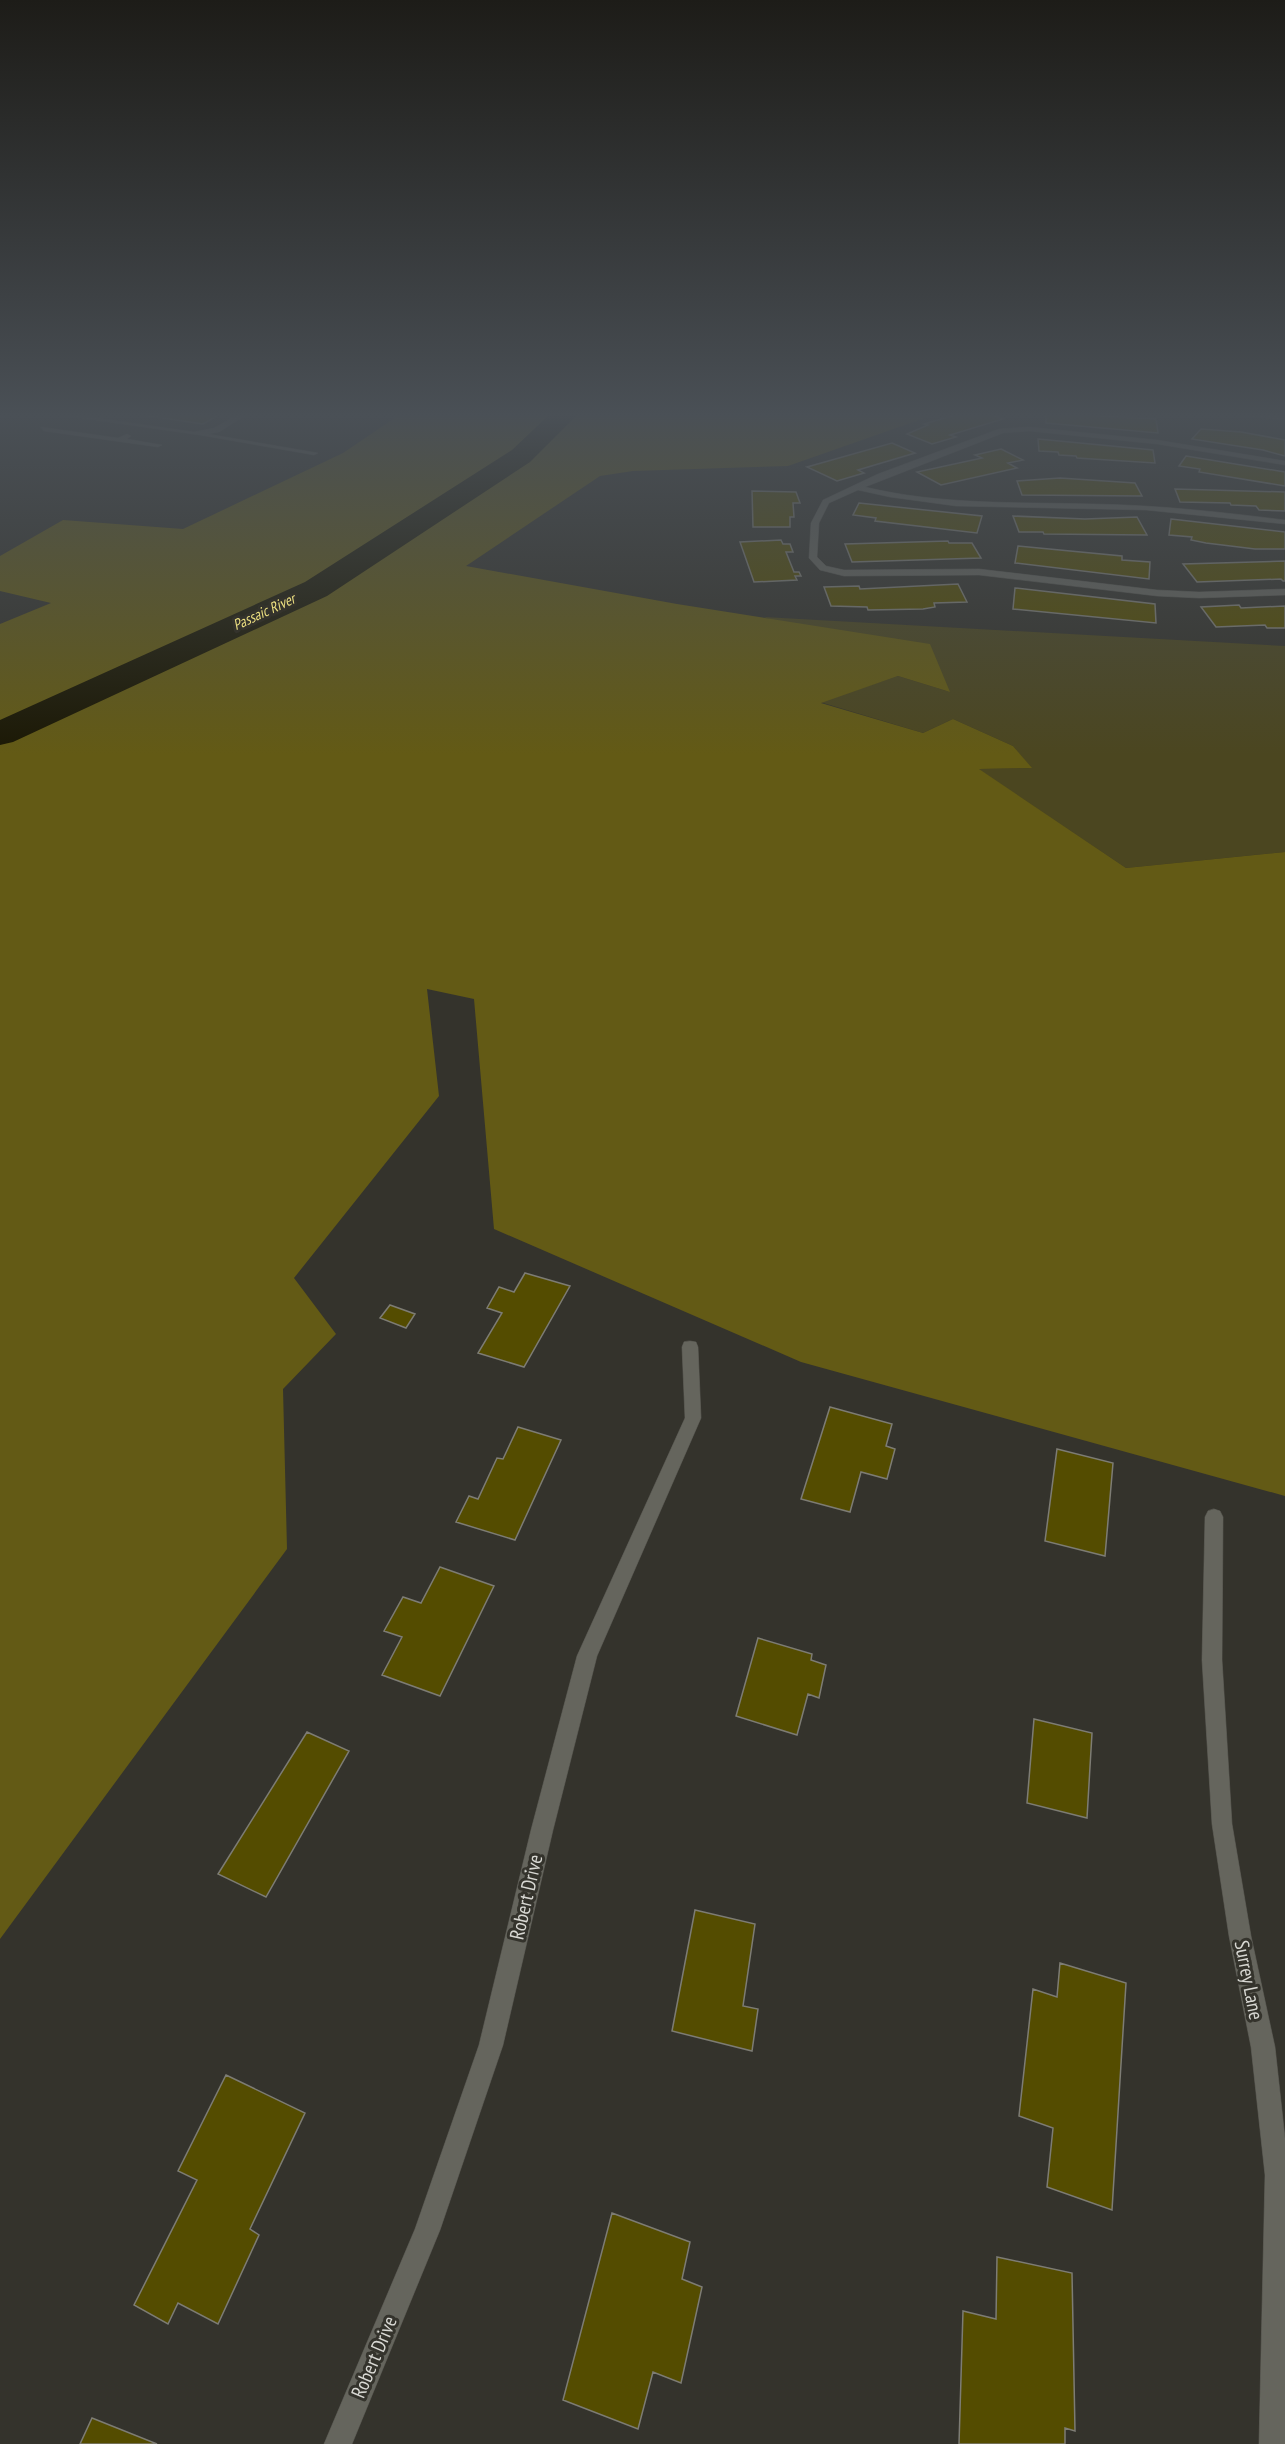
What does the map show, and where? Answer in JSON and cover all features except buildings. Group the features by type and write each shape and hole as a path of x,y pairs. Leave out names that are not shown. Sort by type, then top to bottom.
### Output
{"street":[{"path":"815,527 813,558 817,563 832,571 855,573 978,572 1157,593 1285,592"},
{"name":"Robert Drive","path":"338,2444 427,2230 491,2045 542,1830 587,1656 693,1418 690,1347"},
{"name":"Surrey Lane","path":"1214,1517 1212,1660 1222,1824 1240,1936 1263,2048 1277,2175 1273,2444"}],"shaded area":[{"path":"51,527 183,529 187,527 524,527 466,566 677,604 930,644 950,692 898,676 821,703 923,733 953,719 1013,746 1032,768 979,769 1126,868 1285,852 1285,1496 801,1362 494,1229 474,999 427,989 439,1096 294,1278 336,1334 283,1389 287,1549 0,1939 0,624 51,603 0,591 0,556"},
{"path":"764,617 1285,646 1285,852 1126,868 978,769 1031,768 1013,746 953,719 923,733 820,702 898,676 950,692"}],"waterway":[{"name":"Passaic River","path":"0,734 316,589 411,527"}]}
